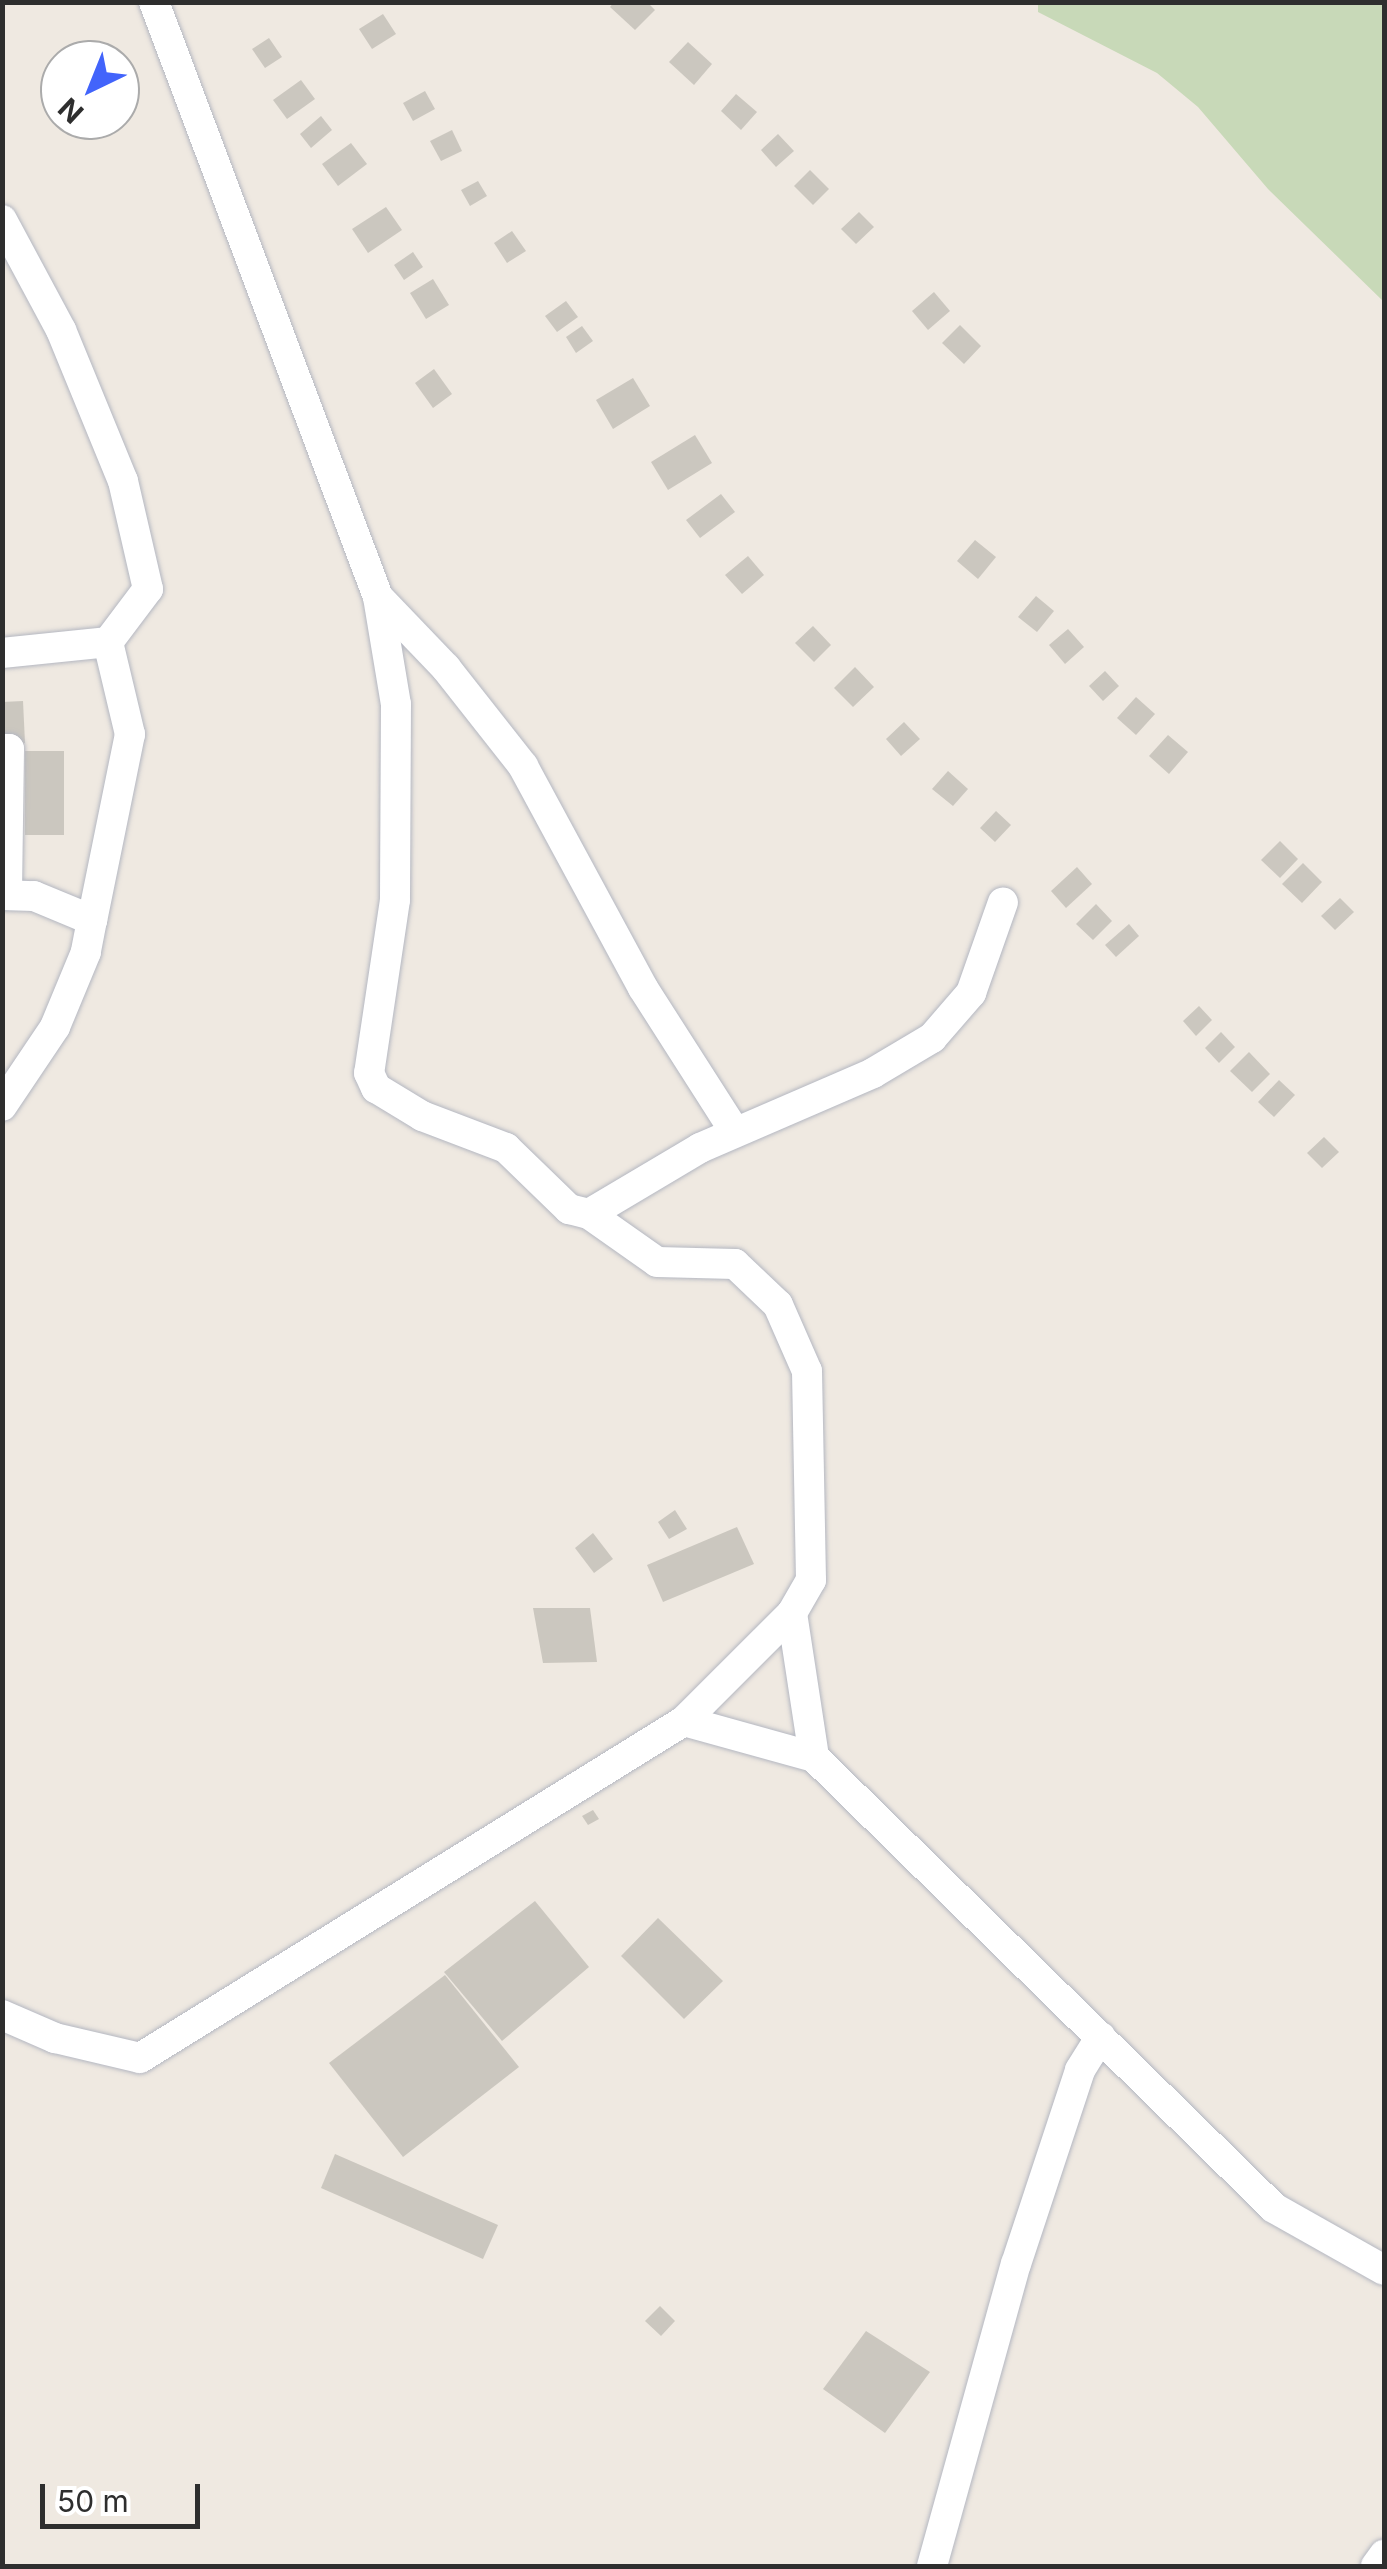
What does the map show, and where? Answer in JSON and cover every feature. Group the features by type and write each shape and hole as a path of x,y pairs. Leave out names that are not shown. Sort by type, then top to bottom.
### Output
{"street":[{"path":"2,2015 54,2038 140,2058 684,1722 792,1613 811,1580 815,1503 807,1371 778,1305 735,1264 657,1262 589,1214 569,1209 506,1148 388,1100 369,1073 395,900 396,704 378,597 154,2"},
{"path":"2,220 61,330 123,481 148,589 108,642 2,653"},
{"path":"378,597 524,766 643,988 736,1132"},
{"path":"2,1106 55,1027 86,952 130,734 108,642"},
{"path":"2,749 10,749 5,894 34,896 92,920"},
{"path":"589,1214 736,1132 873,1073 932,1038 971,993 1003,902"},
{"path":"792,1613 814,1757"},
{"path":"684,1722 814,1757 1274,2208 1384,2270"},
{"path":"932,2566 947,2530 1011,2281 1080,2070 1101,2038"},
{"path":"1376,2566 1384,2555"}],"green space":[{"path":"1038,3 1384,3 1384,302 1268,189 1198,107 1157,73 1038,12"}],"building":[{"path":"614,2 647,2 655,10 635,30 610,7"},
{"path":"383,14 396,34 372,49 359,29"},
{"path":"269,38 282,57 265,68 252,49"},
{"path":"688,42 712,64 694,85 669,62"},
{"path":"301,80 315,99 287,119 273,100"},
{"path":"425,91 435,109 413,121 403,103"},
{"path":"736,94 757,112 741,130 721,111"},
{"path":"321,116 332,130 311,148 300,134"},
{"path":"452,130 462,151 441,161 430,141"},
{"path":"778,134 794,151 776,167 761,150"},
{"path":"351,143 367,164 338,186 322,164"},
{"path":"810,170 829,189 813,205 794,186"},
{"path":"478,181 487,196 470,206 461,190"},
{"path":"386,207 402,230 368,253 352,229"},
{"path":"859,212 874,227 856,244 841,229"},
{"path":"512,231 526,251 507,263 494,243"},
{"path":"413,252 423,267 404,280 394,265"},
{"path":"433,279 449,305 426,319 410,293"},
{"path":"934,292 950,311 928,330 912,311"},
{"path":"566,301 578,317 557,332 545,316"},
{"path":"960,325 981,346 964,364 942,343"},
{"path":"582,326 593,341 576,353 566,337"},
{"path":"434,369 452,394 433,408 415,383"},
{"path":"633,378 650,406 613,429 596,400"},
{"path":"695,435 712,463 668,490 651,462"},
{"path":"721,494 735,512 700,538 686,520"},
{"path":"975,540 996,557 978,579 957,561"},
{"path":"748,556 764,575 742,594 725,575"},
{"path":"1036,596 1054,611 1037,632 1018,617"},
{"path":"813,626 831,645 814,662 795,643"},
{"path":"1068,629 1084,647 1065,664 1049,645"},
{"path":"855,667 874,687 853,707 834,688"},
{"path":"1105,671 1119,686 1103,701 1089,686"},
{"path":"1136,697 1155,714 1136,735 1117,718"},
{"path":"23,701 25,743 2,744 2,702"},
{"path":"904,722 920,739 901,756 886,739"},
{"path":"1168,735 1188,752 1169,774 1149,756"},
{"path":"25,751 64,751 64,835 25,835"},
{"path":"948,771 968,789 953,806 932,789"},
{"path":"996,811 1011,825 995,842 980,828"},
{"path":"1280,841 1298,859 1280,878 1261,860"},
{"path":"1303,863 1322,882 1302,903 1282,884"},
{"path":"1077,867 1092,884 1066,908 1051,891"},
{"path":"1340,898 1354,912 1335,930 1321,916"},
{"path":"1096,904 1112,921 1093,940 1076,924"},
{"path":"1129,924 1139,936 1116,957 1105,945"},
{"path":"1199,1006 1212,1020 1196,1036 1183,1021"},
{"path":"1221,1032 1235,1047 1219,1063 1205,1048"},
{"path":"1249,1052 1270,1074 1252,1092 1230,1071"},
{"path":"1279,1080 1295,1095 1274,1117 1258,1102"},
{"path":"1324,1137 1339,1152 1322,1168 1307,1153"},
{"path":"675,1510 687,1529 669,1539 658,1522"},
{"path":"737,1527 754,1564 663,1602 647,1565"},
{"path":"593,1533 613,1559 594,1573 575,1548"},
{"path":"533,1608 590,1608 597,1662 543,1663"},
{"path":"593,1810 599,1819 588,1825 582,1816"},
{"path":"535,1901 589,1967 502,2041 444,1972"},
{"path":"658,1918 723,1981 684,2019 621,1956"},
{"path":"445,1975 519,2067 403,2157 329,2063"},
{"path":"335,2154 498,2225 483,2259 321,2188"},
{"path":"660,2306 675,2321 661,2336 645,2321"},
{"path":"866,2331 930,2372 885,2433 823,2389"}]}
